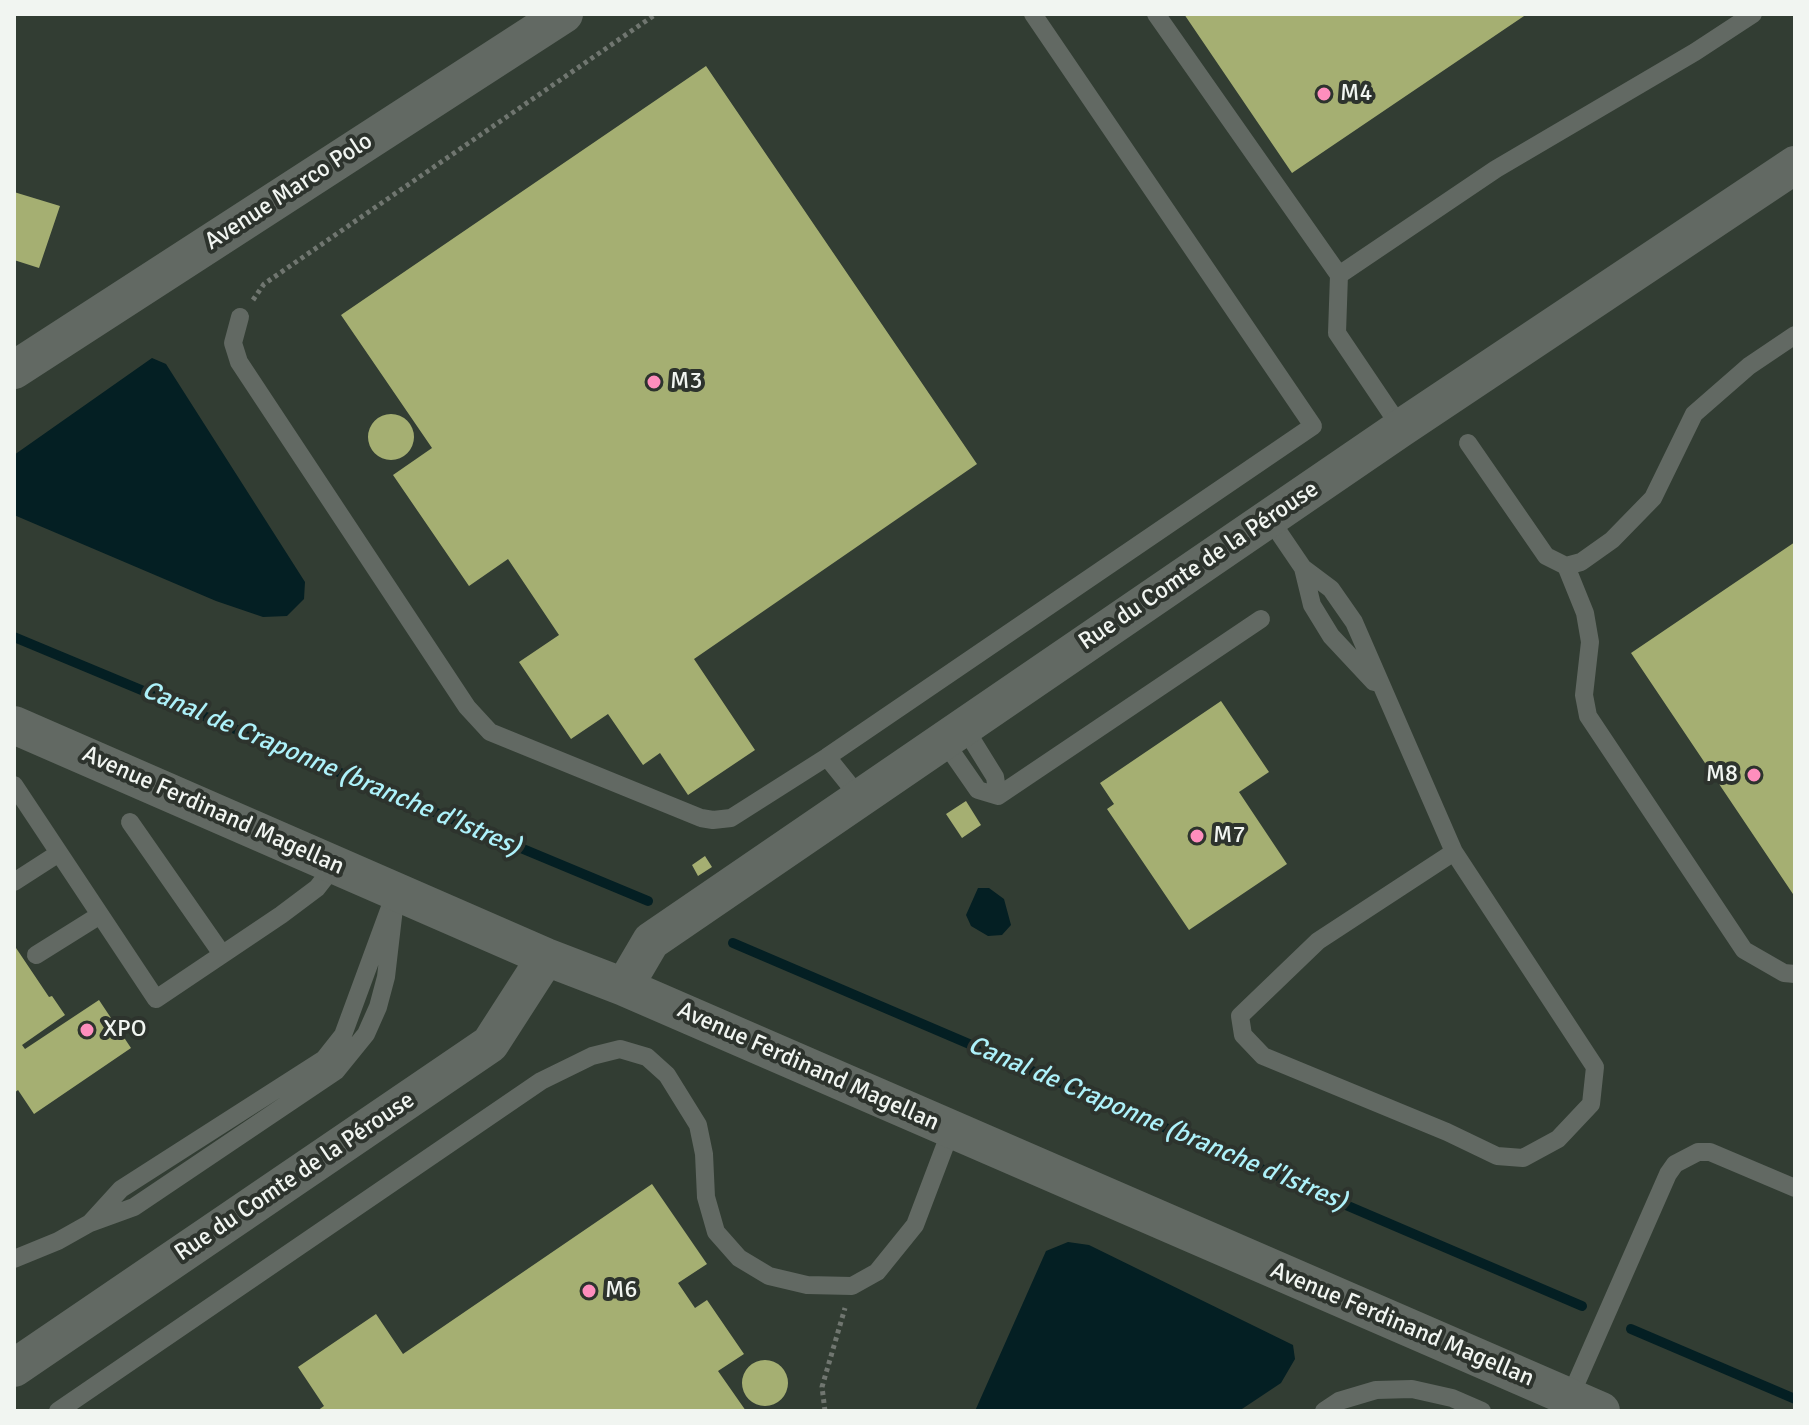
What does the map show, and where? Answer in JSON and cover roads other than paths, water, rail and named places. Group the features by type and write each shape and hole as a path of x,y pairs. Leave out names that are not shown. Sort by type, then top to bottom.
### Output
{"street":[{"name":"Avenue Marco Polo","path":"14,370 564,14"},
{"name":"Rue du Comte de la Pérouse","path":"624,987 651,941 1401,428 1795,165"},
{"name":"Avenue Ferdinand Magellan","path":"14,725 1586,1404"},
{"name":"Rue du Comte de la Pérouse","path":"14,1368 490,1044 546,957"}],"lane":[{"path":"240,317 233,343 239,362 467,707 490,732 713,820 731,818 827,757 1313,426 1033,14"},
{"path":"1156,14 1339,275 1337,333 1401,428"},
{"path":"1339,275 1496,169 1695,52 1753,14"},
{"path":"1566,566 1581,562 1612,540 1653,498 1694,414 1749,366 1795,335"},
{"path":"1468,443 1546,556 1566,566 1588,627 1590,642 1584,695 1588,716 1744,950 1784,973 1795,974"},
{"path":"1269,518 1303,568 1331,589 1354,622 1454,852 1595,1067 1591,1104 1558,1139 1523,1158 1497,1156 1447,1132 1263,1056 1243,1035 1240,1016 1318,941 1454,852"},
{"path":"1303,568 1312,605 1331,636 1382,690"},
{"path":"954,734 978,790 998,796 1261,619"},
{"path":"827,757 860,798"},
{"path":"14,785 156,999 317,888 335,865"},
{"path":"130,822 222,954"},
{"path":"14,882 59,853"},
{"path":"14,1259 58,1241 90,1223 134,1207 336,1071 366,1034 378,1007 386,977 396,891"},
{"path":"36,955 100,915"},
{"path":"58,1411 541,1081 592,1056 620,1049 647,1057 679,1092 698,1125 704,1154 706,1197 716,1232 739,1258 769,1276 807,1285 852,1286 877,1272 915,1225 951,1130"},
{"path":"1586,1404 1668,1174 1675,1164 1698,1152 1710,1152 1795,1188"},
{"path":"1324,1411 1339,1401 1376,1390 1412,1389 1452,1398 1482,1411"}],"water":[{"path":"152,358 166,364 305,582 304,599 287,616 263,617 216,601 14,515 14,455"},
{"path":"978,888 989,888 1004,899 1011,925 1002,935 988,936 971,926 966,915"},
{"path":"1068,1242 1089,1245 1293,1345 1295,1359 1281,1383 1239,1411 975,1411 1046,1251"}],"waterway":[{"name":"Canal de Craponne (branche d'Istres)","path":"14,637 648,901"},
{"name":"Canal de Craponne (branche d'Istres)","path":"733,943 1582,1306"},
{"name":"Canal de Craponne (branche d'Istres)","path":"1631,1329 1795,1399"}],"place":[{"name":"M4","path":"1324,94"},
{"name":"M3","path":"654,382"},
{"name":"M8","path":"1754,775"},
{"name":"M7","path":"1197,836"},
{"name":"XPO","path":"87,1030"},
{"name":"M6","path":"589,1291"}]}
